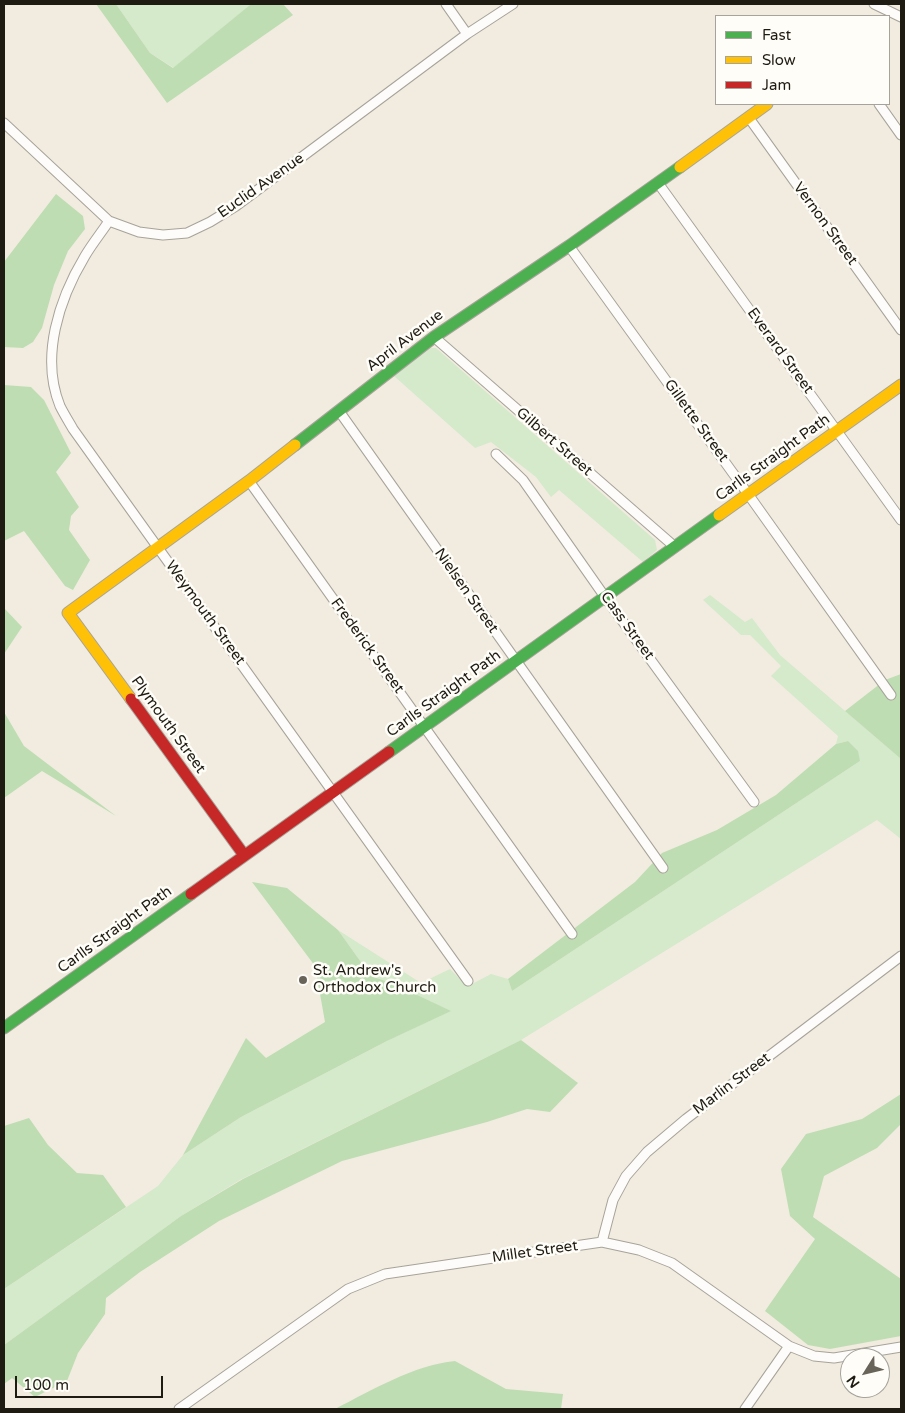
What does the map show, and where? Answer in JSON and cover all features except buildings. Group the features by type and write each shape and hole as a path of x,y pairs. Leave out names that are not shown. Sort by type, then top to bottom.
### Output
{"street":[{"path":"446,4 467,34"},
{"name":"Euclid Avenue","path":"4,123 109,221 139,232 163,235 187,233 236,206 467,34 513,4"},
{"path":"874,4 888,14 901,17"},
{"name":"April Avenue","path":"68,613 249,481 434,337 569,246 767,105"},
{"path":"880,105 901,135"},
{"name":"Vernon Street","path":"749,118 901,330"},
{"name":"Everard Street","path":"658,183 901,520"},
{"name":"Weymouth Street","path":"109,221 85,256 68,290 55,326 51,360 54,384 60,406 73,429 468,981"},
{"name":"Gillette Street","path":"569,246 891,695"},
{"name":"Gilbert Street","path":"434,337 675,547"},
{"name":"Carlls Straight Path","path":"4,1028 901,385"},
{"name":"Nielsen Street","path":"339,411 663,868"},
{"name":"Cass Street","path":"496,454 523,480 605,597 754,802"},
{"name":"Frederick Street","path":"249,481 572,934"},
{"name":"Plymouth Street","path":"68,613 244,855"},
{"name":"Marlin Street","path":"602,1242 612,1200 626,1176 646,1152 686,1119 901,956"},
{"name":"Millet Street","path":"179,1409 348,1289 385,1274 602,1242 639,1250 672,1264 789,1346 814,1356 834,1358 901,1347"},
{"path":"745,1409 789,1346"}],"green space":[{"path":"96,4 116,4 150,53 173,68 251,4 283,4 293,15 167,103"},
{"path":"116,4 251,4 174,68 150,53"},
{"path":"56,194 83,216 85,229 68,251 54,285 42,328 33,342 23,348 4,347 4,262"},
{"path":"431,348 436,348 655,540 657,550 643,562 559,490 551,497 536,477 491,442 475,448 394,376"},
{"path":"4,385 31,387 44,400 71,453 56,472 79,507 71,516 69,530 90,560 73,590 65,586 24,531 4,541"},
{"path":"710,595 745,622 752,618 780,655 901,759 901,839 877,820 521,1040 240,1180 181,1216 4,1345 4,1289 158,1186 183,1155 241,1117 391,1039 450,1011 394,984 371,976 338,930 421,983 450,969 465,984 474,983 491,974 508,979 512,991 860,761 848,741 836,744 838,736 771,676 781,666 750,635 741,635 703,600"},
{"path":"5,609 22,627 4,654 4,611"},
{"path":"901,674 901,759 845,711 885,680"},
{"path":"4,712 24,746 116,816 42,771 4,798"},
{"path":"848,741 858,751 860,761 512,991 508,979 635,882 662,853 717,830 776,795 836,744"},
{"path":"252,882 287,888 338,930 371,976 394,984 451,1011 387,1041 241,1117 183,1155 246,1038 266,1058 325,1022 315,966"},
{"path":"521,1040 578,1083 550,1112 527,1109 487,1122 342,1161 219,1221 140,1272 106,1298 105,1314 78,1353 67,1381 35,1397 12,1378 4,1384 4,1345 181,1216 243,1179"},
{"path":"901,1094 901,1124 877,1148 824,1176 813,1217 901,1279 901,1336 830,1349 808,1345 765,1311 815,1239 790,1216 781,1169 806,1134 862,1119"},
{"path":"29,1118 48,1145 77,1173 103,1175 126,1207 4,1289 4,1126"},
{"path":"455,1361 506,1389 563,1394 561,1409 335,1409 409,1373 440,1363"}],"traffic: fast":[{"path":"295,445 434,337 569,246 680,167"},
{"path":"389,752 719,515"},
{"path":"4,1028 191,894"}],"traffic: slow":[{"path":"680,167 766,105"},
{"path":"719,515 901,385"},
{"path":"131,699 68,613 249,481 295,445"}],"traffic: jam":[{"path":"131,699 244,855"},
{"path":"191,894 389,752"}],"place":[{"name":"St. Andrew's Orthodox Church","path":"303,980"}]}
